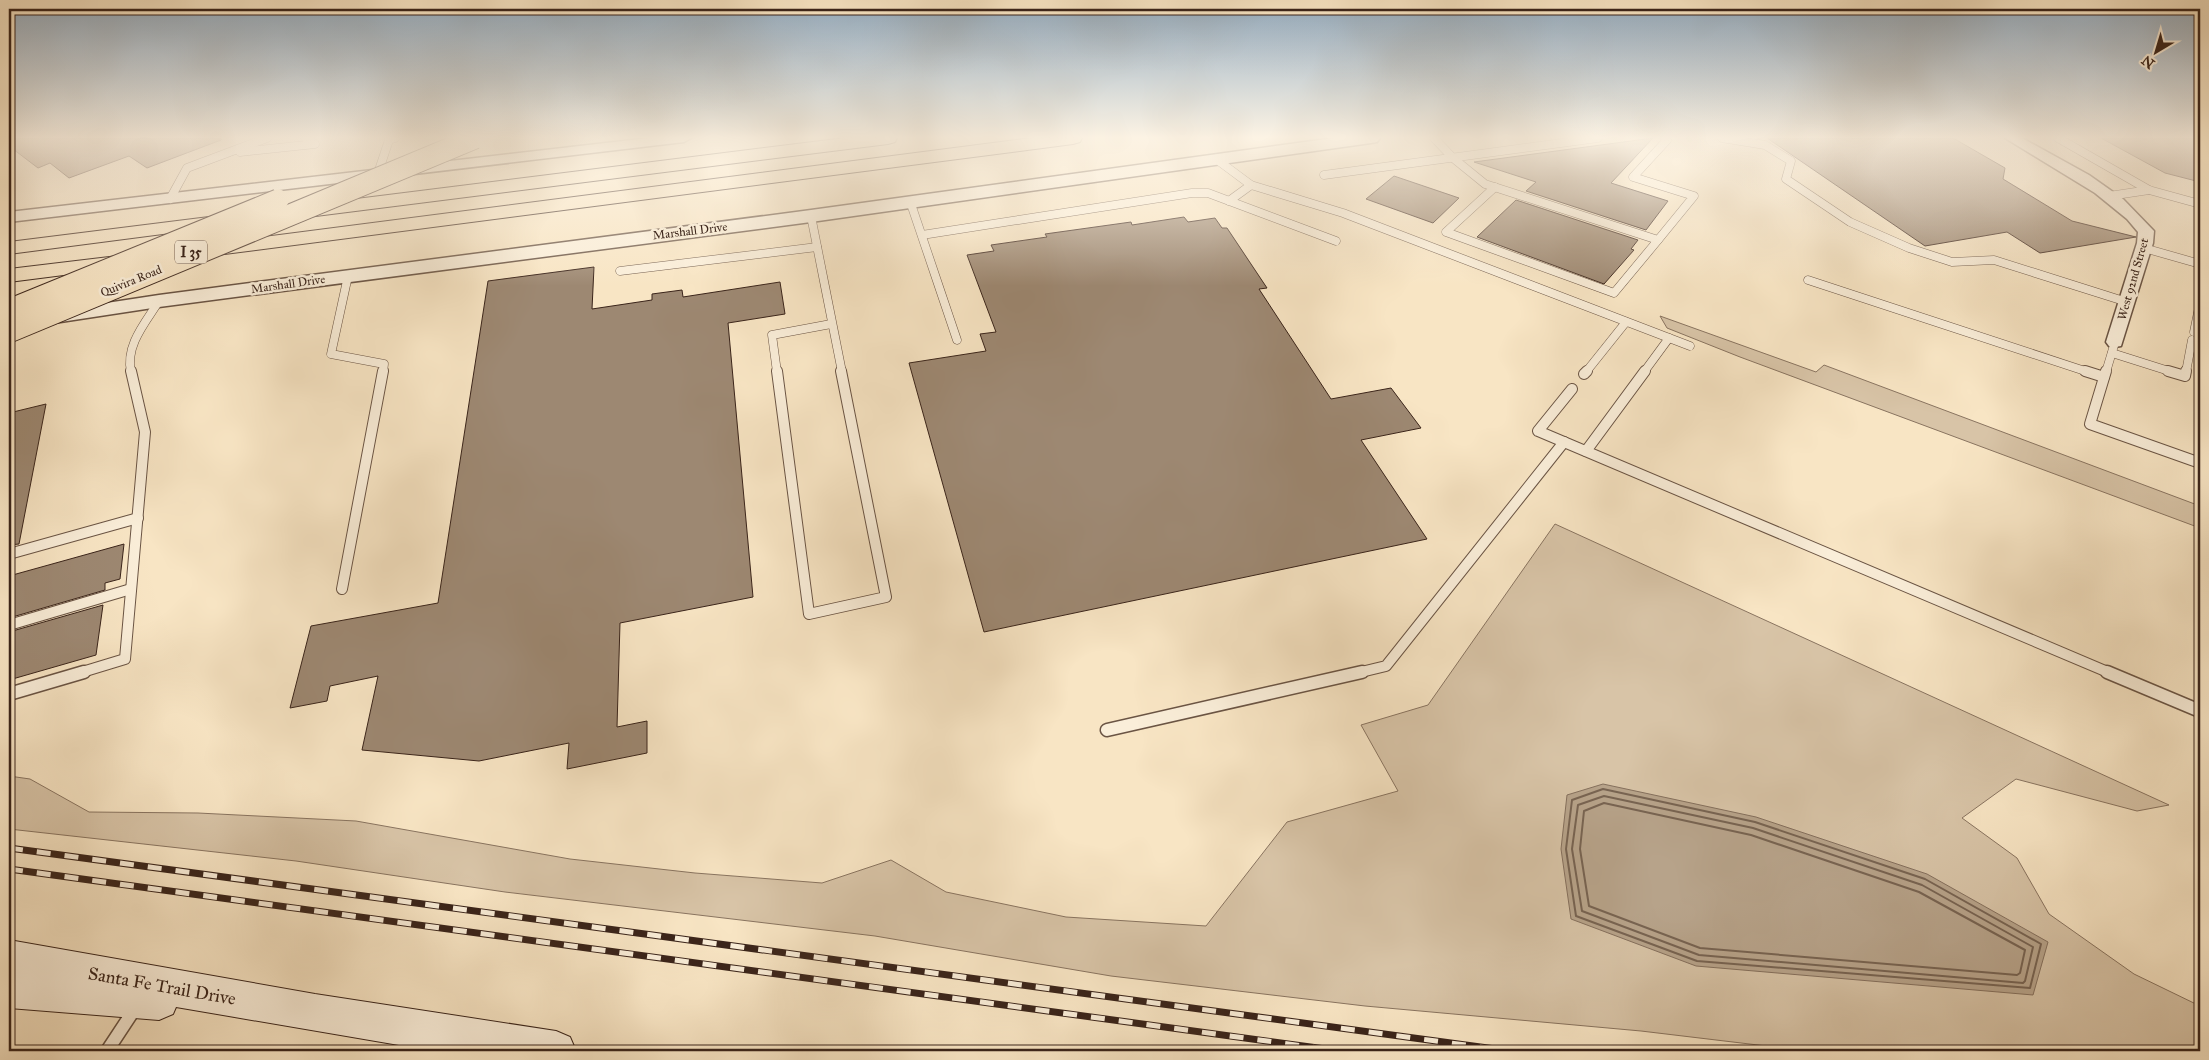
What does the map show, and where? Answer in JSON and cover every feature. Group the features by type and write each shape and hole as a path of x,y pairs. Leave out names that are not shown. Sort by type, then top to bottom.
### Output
{"main road":[{"name":"Quivira Road","path":"9,310 309,187"},
{"name":"Quivira Road","path":"9,332 357,187"},
{"name":"I 35","path":"9,248 493,187"},
{"name":"I 35","path":"9,276 692,187"},
{"name":"Santa Fe Trail Drive","path":"9,958 494,1047 556,1051"},
{"name":"Santa Fe Trail Drive","path":"9,989 315,1013"}],"street":[{"path":"9,216 262,187"},
{"name":"Marshall Drive","path":"9,324 159,301 811,216 1004,187"},
{"name":"West 92nd Street","path":"2095,187 2109,196 2136,218 2146,231 2144,248 2114,347"}],"lane":[{"path":"170,199 176,187"},
{"path":"1229,201 1248,187"},
{"path":"1259,187 1343,213 1690,346"},
{"path":"1494,187 1446,232 1614,293 1694,196 1667,187"},
{"path":"1496,187 1658,240"},
{"path":"1800,187 1850,222 1909,248 1952,262 1994,260 2127,302"},
{"path":"2145,187 2200,204"},
{"path":"2109,196 2149,190"},
{"path":"922,235 1192,193 1208,194 1336,241"},
{"path":"910,200 957,340"},
{"path":"811,216 886,597 809,614 772,335 831,324"},
{"path":"620,272 817,247"},
{"path":"2144,248 2200,264"},
{"path":"342,589 384,364 331,354 348,276"},
{"path":"1808,280 2104,377"},
{"path":"9,694 125,659 145,432 130,366 133,342 159,301"},
{"path":"2200,303 2185,376 2114,347 2090,424 2200,463"},
{"path":"1584,374 1626,322"},
{"path":"1586,451 1669,338"},
{"path":"1572,388 1538,431 2200,711"},
{"path":"1107,730 1386,666 1564,442"},
{"path":"9,554 138,518"},
{"path":"9,624 131,589"},
{"path":"107,1051 141,1000"}],"shaded area":[{"path":"1660,316 1816,372 1824,365 2200,506 2200,528 1740,357 1667,328"},
{"path":"1555,524 2169,805 2137,811 2016,779 1962,818 2017,858 2049,914 2134,974 2200,1006 2200,1051 1808,1051 1641,1031 1365,1006 1111,976 875,936 505,892 296,861 9,829 9,776 30,779 89,812 198,813 356,821 570,859 695,873 822,883 891,860 946,892 1066,917 1206,926 1287,822 1398,791 1361,725 1428,705"}],"water":[{"path":"1603,784 1756,817 1927,874 2048,942 2033,995 1696,966 1571,919 1561,849 1567,795"}],"building":[{"path":"1380,187 1428,187 1459,198 1433,223 1366,199"},
{"path":"1530,187 1625,187 1668,201 1646,230 1526,191"},
{"path":"1839,187 2017,187 2072,221 2136,237 2040,253 2007,232 1925,246"},
{"path":"1516,200 1638,240 1631,249 1634,250 1604,284 1477,237"},
{"path":"1184,217 1188,222 1215,218 1222,228 1227,228 1267,288 1259,289 1331,399 1391,388 1421,428 1361,440 1427,539 984,632 909,363 986,351 980,334 996,332 967,255 994,251 991,245 1047,237 1045,234 1131,222 1132,225"},
{"path":"594,267 592,309 652,300 652,294 682,290 683,297 780,282 785,314 728,323 753,597 620,623 617,727 647,721 647,753 567,769 569,743 479,761 362,750 378,676 330,686 327,701 290,708 311,626 438,603 488,281"},
{"path":"46,404 19,544 9,545 9,413"},
{"path":"124,544 120,579 105,583 105,590 9,618 9,576"},
{"path":"103,605 96,655 9,680 9,632"}],"railway":[{"path":"9,848 1510,1051"},
{"path":"9,869 1340,1051"}]}
